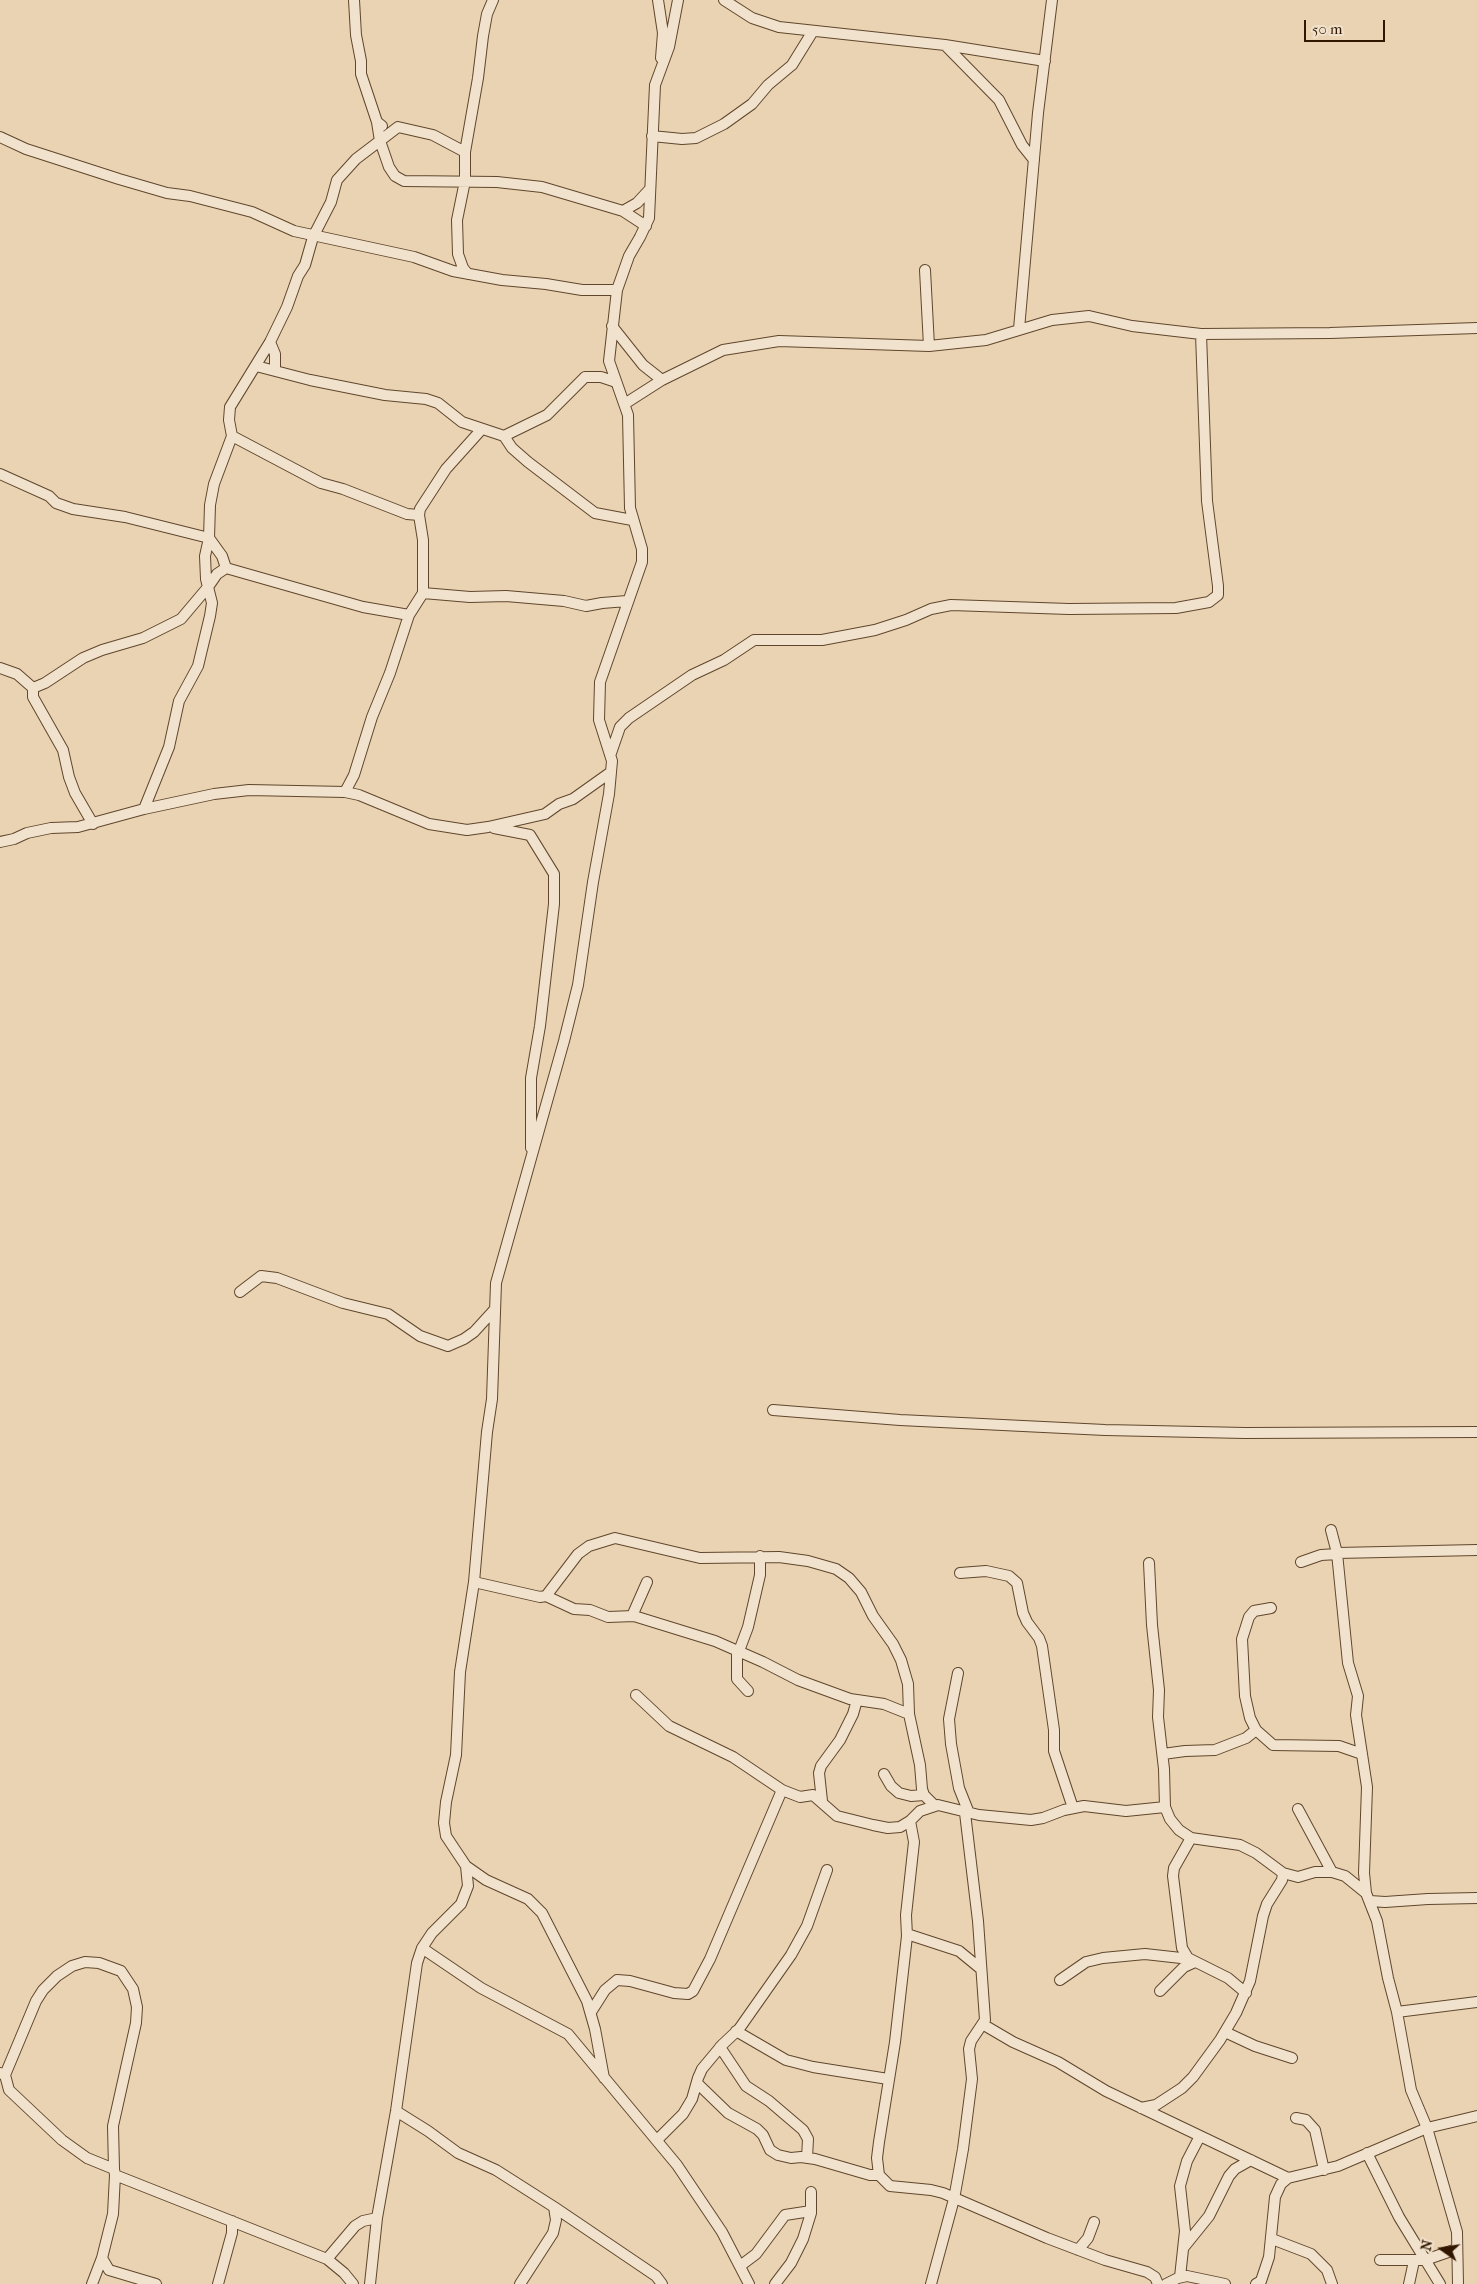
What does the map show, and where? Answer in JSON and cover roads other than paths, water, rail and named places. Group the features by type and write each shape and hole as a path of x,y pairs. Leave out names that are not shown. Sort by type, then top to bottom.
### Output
{"street":[{"path":"354,0 361,74 378,122 380,141 389,167 395,176 404,181 497,182 542,187 623,211 646,226"},
{"path":"468,274 463,268 458,254 457,228 459,206 465,182 465,152 487,14 493,0"},
{"path":"658,0 663,33 660,70"},
{"path":"724,0 765,24 945,45 1046,61"},
{"path":"1019,329 1034,160 1052,0"},
{"path":"611,753 600,726 598,703 603,668 640,572 643,558 632,520 630,432 626,403 609,361 612,326 617,290 629,256 646,226 650,189 655,85 669,46 680,1"},
{"path":"652,136 682,139 696,138 724,124 752,104 768,84 792,65 813,31"},
{"path":"945,45 999,100 1022,145 1034,160"},
{"path":"378,122 392,130"},
{"path":"144,809 169,747 179,702 198,666 211,607 206,579 205,556 209,538 211,493 232,436 229,420 230,407 270,342 287,307 298,276 306,265 313,237 331,202 338,180 353,162 398,127 433,135 465,152"},
{"path":"0,137 26,149 119,179 167,193 190,196 252,212 284,227 313,237 414,257 447,270 502,280 594,292 617,290"},
{"path":"623,211 638,203 650,189"},
{"path":"925,270 929,346"},
{"path":"594,292 614,306"},
{"path":"626,403 662,380 723,350 779,341 929,346 986,340 1052,320 1089,316 1132,326 1201,334 1330,333 1477,328"},
{"path":"612,326 643,365 662,380"},
{"path":"604,2078 591,2012 542,1914 528,1899 486,1880 466,1866 446,1836 444,1823 446,1802 456,1755 460,1672 474,1582 487,1432 492,1399 496,1283 532,1161 578,985 611,772 611,753 620,727 630,718 692,675 724,660 754,640 797,641 875,630 906,620 931,609 951,605 1069,609 1176,608 1209,602 1218,595 1218,586 1207,501 1201,334"},
{"path":"270,342 274,354 275,371"},
{"path":"256,366 310,380 385,395 426,399 438,403 462,422 504,436 512,448 595,513 632,520"},
{"path":"504,436 547,415 585,376 601,377 616,382"},
{"path":"345,792 354,775 372,717 390,673 409,615 423,593 423,532 419,515 423,502 441,476 482,430"},
{"path":"232,436 321,484 343,489 407,514 419,515"},
{"path":"0,474 49,496 56,503 73,509 124,516 209,538 222,556 226,568"},
{"path":"33,688 45,683 83,658 102,650 143,638 181,619 217,574 226,568 363,607 409,615"},
{"path":"423,593 506,596 564,601 586,606 627,602"},
{"path":"0,668 25,680 33,688 33,697 63,750 75,794 93,824"},
{"path":"0,842 14,839 27,833 93,824 144,809 214,794 249,790 345,792 359,795 409,818 429,824 467,830 545,814 554,807 573,799 611,772"},
{"path":"488,827 530,835 554,874 554,904 540,1026 531,1078 532,1161"},
{"path":"240,1292 261,1276 278,1278 343,1303 388,1314 420,1336 448,1346 464,1340 474,1332 494,1309"},
{"path":"773,1410 900,1420 1114,1431 1246,1433 1477,1432"},
{"path":"1331,1530 1337,1554 1348,1663 1358,1696 1356,1715 1367,1787 1364,1873 1368,1897 1377,1921 1397,2012 1411,2090 1427,2128 1457,2232 1458,2284"},
{"path":"546,1596 578,1554 589,1546 615,1538 700,1558 760,1556 795,1559 826,1566 843,1574 856,1586 901,1660 908,1684 909,1714 920,1765 924,1795 934,1805"},
{"path":"1301,1562 1321,1555 1477,1550"},
{"path":"748,1691 737,1679 738,1651 748,1627 760,1575 760,1556"},
{"path":"1149,1563 1152,1625 1159,1690 1158,1717 1163,1754 1166,1807 1170,1819 1179,1830 1191,1838 1240,1845 1256,1853 1284,1873 1298,1877 1316,1872 1332,1872 1345,1876 1368,1897 1385,1902 1428,1898 1477,1898"},
{"path":"960,1573 986,1572 1009,1576 1017,1583 1023,1613 1042,1646 1054,1730 1054,1751 1073,1808"},
{"path":"474,1582 540,1597 546,1596 574,1609 590,1610 608,1617 632,1616 715,1641 798,1680 857,1700 884,1704 909,1714"},
{"path":"632,1616 647,1582"},
{"path":"1271,1608 1254,1612 1249,1617 1242,1639 1245,1696 1250,1718 1256,1730 1273,1745 1339,1746 1362,1754"},
{"path":"931,2284 954,2199 963,2149 972,2079 969,2049 971,2041 984,2025 973,1864 967,1813 959,1788 951,1744 950,1713 958,1673"},
{"path":"636,1695 669,1726 727,1754 782,1790 800,1796 813,1794 837,1816 873,1825 893,1828 910,1821 920,1811 934,1805 941,1805 967,1813 1031,1820 1073,1808 1093,1806 1126,1811 1166,1807"},
{"path":"822,1801 819,1773 821,1766 840,1740 853,1714 857,1700"},
{"path":"1163,1754 1185,1750 1215,1750 1240,1741 1256,1730"},
{"path":"884,1774 891,1786 899,1793 912,1796 924,1795"},
{"path":"591,2012 604,1990 617,1980 674,1993 688,1994 693,1990 710,1959 782,1790"},
{"path":"1298,1810 1332,1872"},
{"path":"910,1821 914,1842 906,1915 907,1934 895,2042 877,2158 879,2175 890,2186 931,2190 1078,2250 1146,2272 1155,2277 1158,2284"},
{"path":"1191,1838 1173,1876 1180,1939 1184,1954 1228,1978 1246,1993"},
{"path":"370,2284 377,2218 396,2111 409,2007 417,1963 422,1948 432,1933 461,1904 468,1886 466,1866"},
{"path":"657,2140 683,2114 692,2099 702,2069 720,2047 736,2032 791,1955 807,1926 827,1870"},
{"path":"1141,2108 1156,2105 1182,2088 1208,2057 1225,2032 1246,1993 1255,1966 1263,1916 1267,1904 1282,1880 1284,1873"},
{"path":"907,1934 959,1951 981,1969"},
{"path":"422,1948 481,1988 568,2034 657,2140 714,2219 748,2284"},
{"path":"1060,1980 1086,1962 1103,1958 1145,1954 1192,1960"},
{"path":"1160,1991 1192,1960"},
{"path":"92,2284 102,2258 113,2214 114,2172 113,2126 136,2023 137,2007 133,1989 121,1971 99,1963 85,1962 72,1966 58,1976 43,1990 36,2001 2,2074 9,2090 62,2140 87,2158 114,2172 327,2260 344,2273 353,2284"},
{"path":"1397,2012 1477,2002"},
{"path":"984,2025 1013,2042 1058,2062 1106,2091 1288,2178"},
{"path":"736,2032 786,2060 888,2079"},
{"path":"1225,2032 1255,2046 1292,2058"},
{"path":"720,2047 746,2086 769,2101 803,2130 808,2140 807,2158"},
{"path":"697,2083 728,2113 757,2129 763,2135 773,2153 785,2158 807,2158 870,2175 879,2175"},
{"path":"396,2111 458,2153 496,2170 554,2207 656,2276 662,2284"},
{"path":"1259,2283 1269,2257 1275,2197 1281,2184 1288,2178 1338,2166 1427,2128 1477,2116"},
{"path":"1296,2118 1306,2120 1315,2130 1324,2170"},
{"path":"1180,2277 1184,2247 1180,2186 1187,2161 1200,2136"},
{"path":"1367,2153 1420,2260 1440,2284"},
{"path":"1184,2247 1209,2216 1229,2176 1235,2169 1251,2160"},
{"path":"775,2284 798,2252 808,2228 812,2192"},
{"path":"520,2284 553,2233 556,2220 554,2207"},
{"path":"740,2266 756,2254 785,2215 811,2211"},
{"path":"327,2260 355,2226 363,2221 377,2218"},
{"path":"218,2284 232,2233 232,2221"},
{"path":"1078,2250 1088,2238 1094,2222"},
{"path":"1272,2239 1311,2254 1327,2270 1332,2284"},
{"path":"1380,2260 1420,2260 1458,2249"},
{"path":"102,2258 110,2270 156,2284"},
{"path":"1409,2284 1420,2260"},
{"path":"1166,2284 1180,2277 1187,2276 1225,2284"}]}
